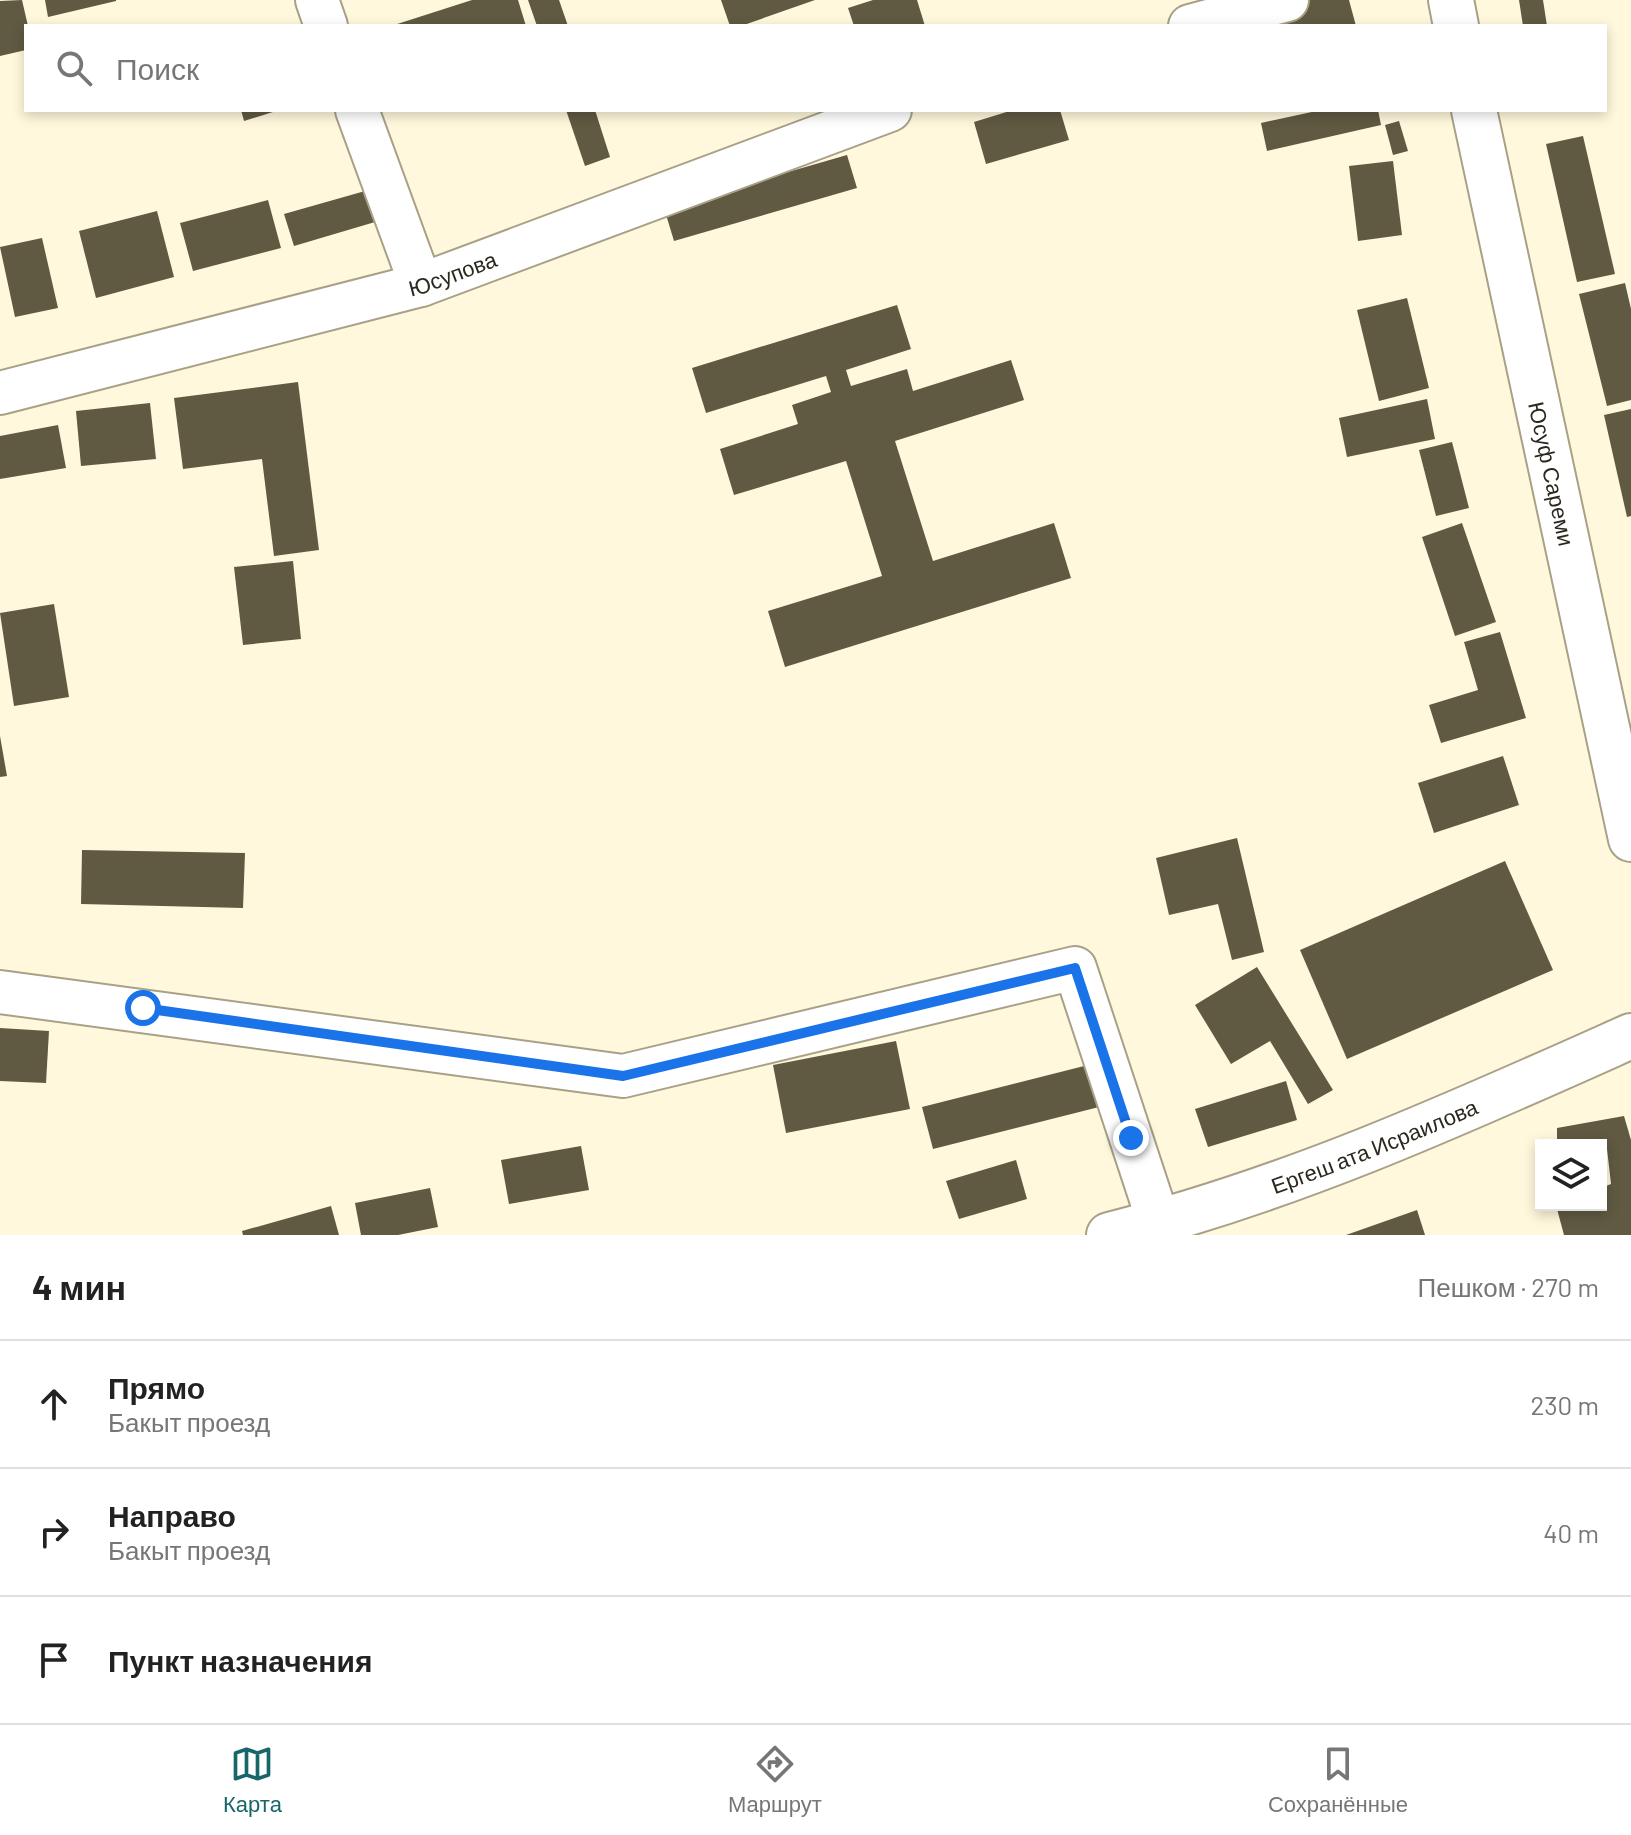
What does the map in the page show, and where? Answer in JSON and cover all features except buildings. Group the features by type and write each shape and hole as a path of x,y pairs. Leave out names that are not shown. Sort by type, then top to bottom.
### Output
{"main road":[{"path":"1451,0 1456,24"},
{"name":"Юсуф Сареми","path":"1474,112 1631,839"},
{"name":"Ергеш ата Исраилова","path":"1109,1235 1174,1225 1408,1136 1631,1036"}],"street":[{"path":"317,0 325,24"},
{"path":"1197,24 1287,0"},
{"path":"358,112 421,285"},
{"name":"Юсупова","path":"0,393 421,285 885,112"},
{"path":"0,992 623,1076 1075,968 1174,1225"}],"route":[{"path":"143,1008 623,1076 1075,968 1131,1138"}]}
